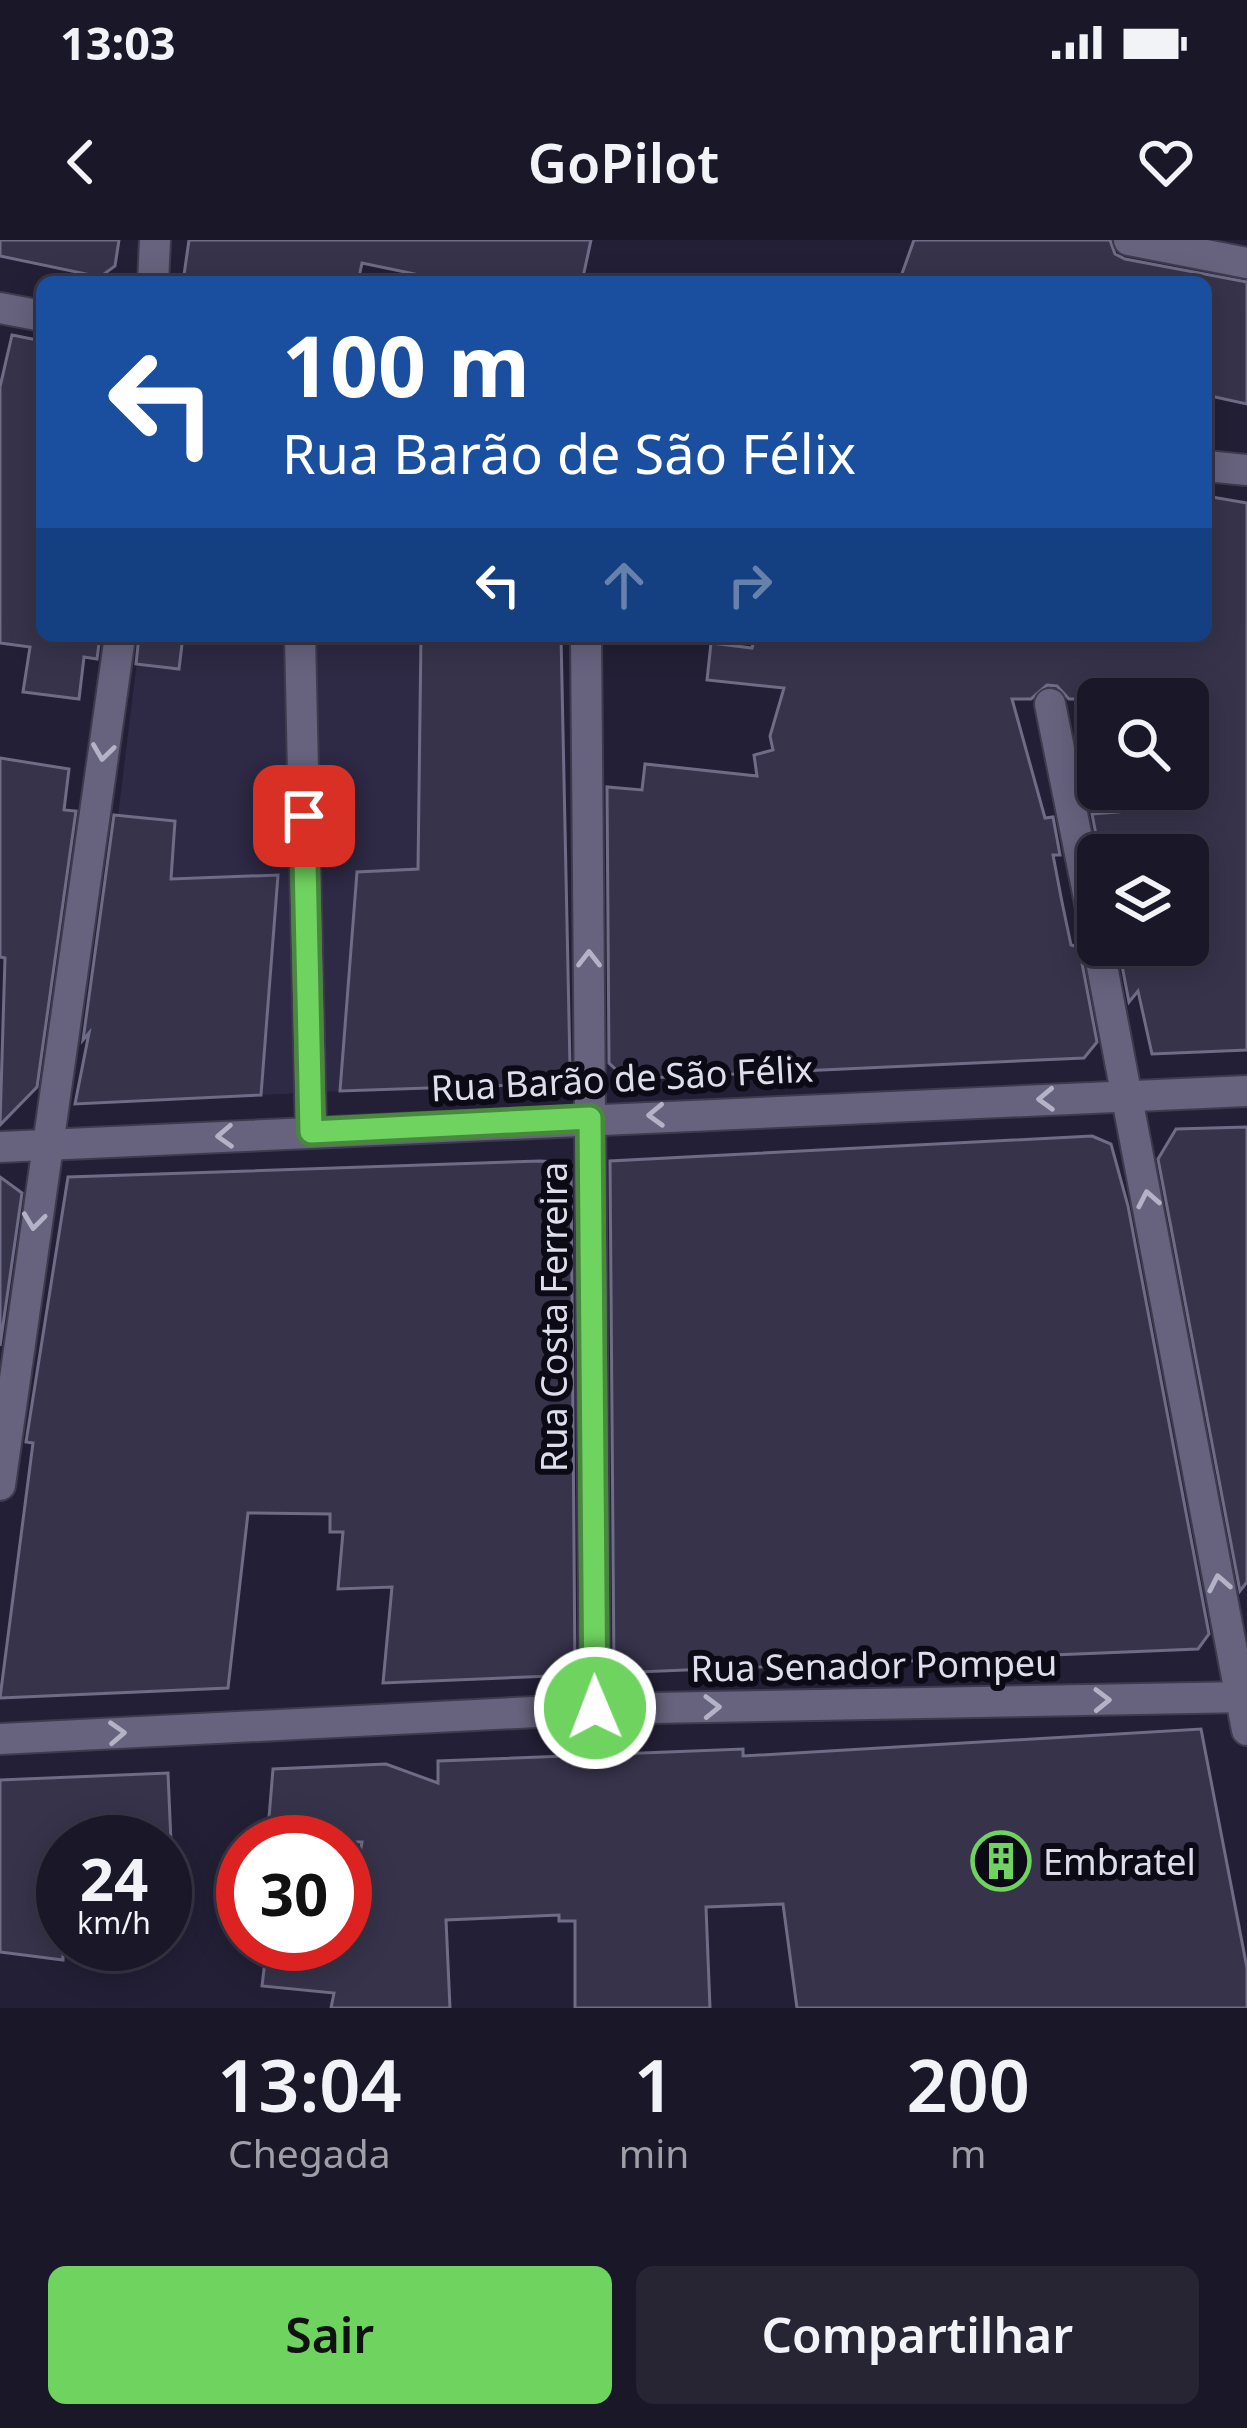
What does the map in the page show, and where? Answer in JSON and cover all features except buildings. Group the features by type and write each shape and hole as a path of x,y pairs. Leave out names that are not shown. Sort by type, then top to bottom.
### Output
{"street":[{"path":"153,276 155,240"},
{"path":"1143,242 1247,263"},
{"path":"0,308 36,315"},
{"path":"1212,467 1247,470"},
{"path":"0,1485 44,1146 119,642"},
{"path":"300,642 311,1132"},
{"name":"Rua Costa Ferreira","path":"586,642 595,1708"},
{"path":"1050,704 1077,839"},
{"path":"1102,966 1247,1730"},
{"name":"Rua Barão de São Félix","path":"0,1147 1247,1091"},
{"name":"Rua Senador Pompeu","path":"0,1739 595,1708 1244,1697"}],"shaded area":[{"path":"139,642 421,642 418,869 357,872 340,1091 261,1095 171,879 118,816"}],"place":[{"name":"Embratel","path":"1001,1861"}],"route":[{"path":"304,816 311,1132 590,1118 595,1708"}]}
